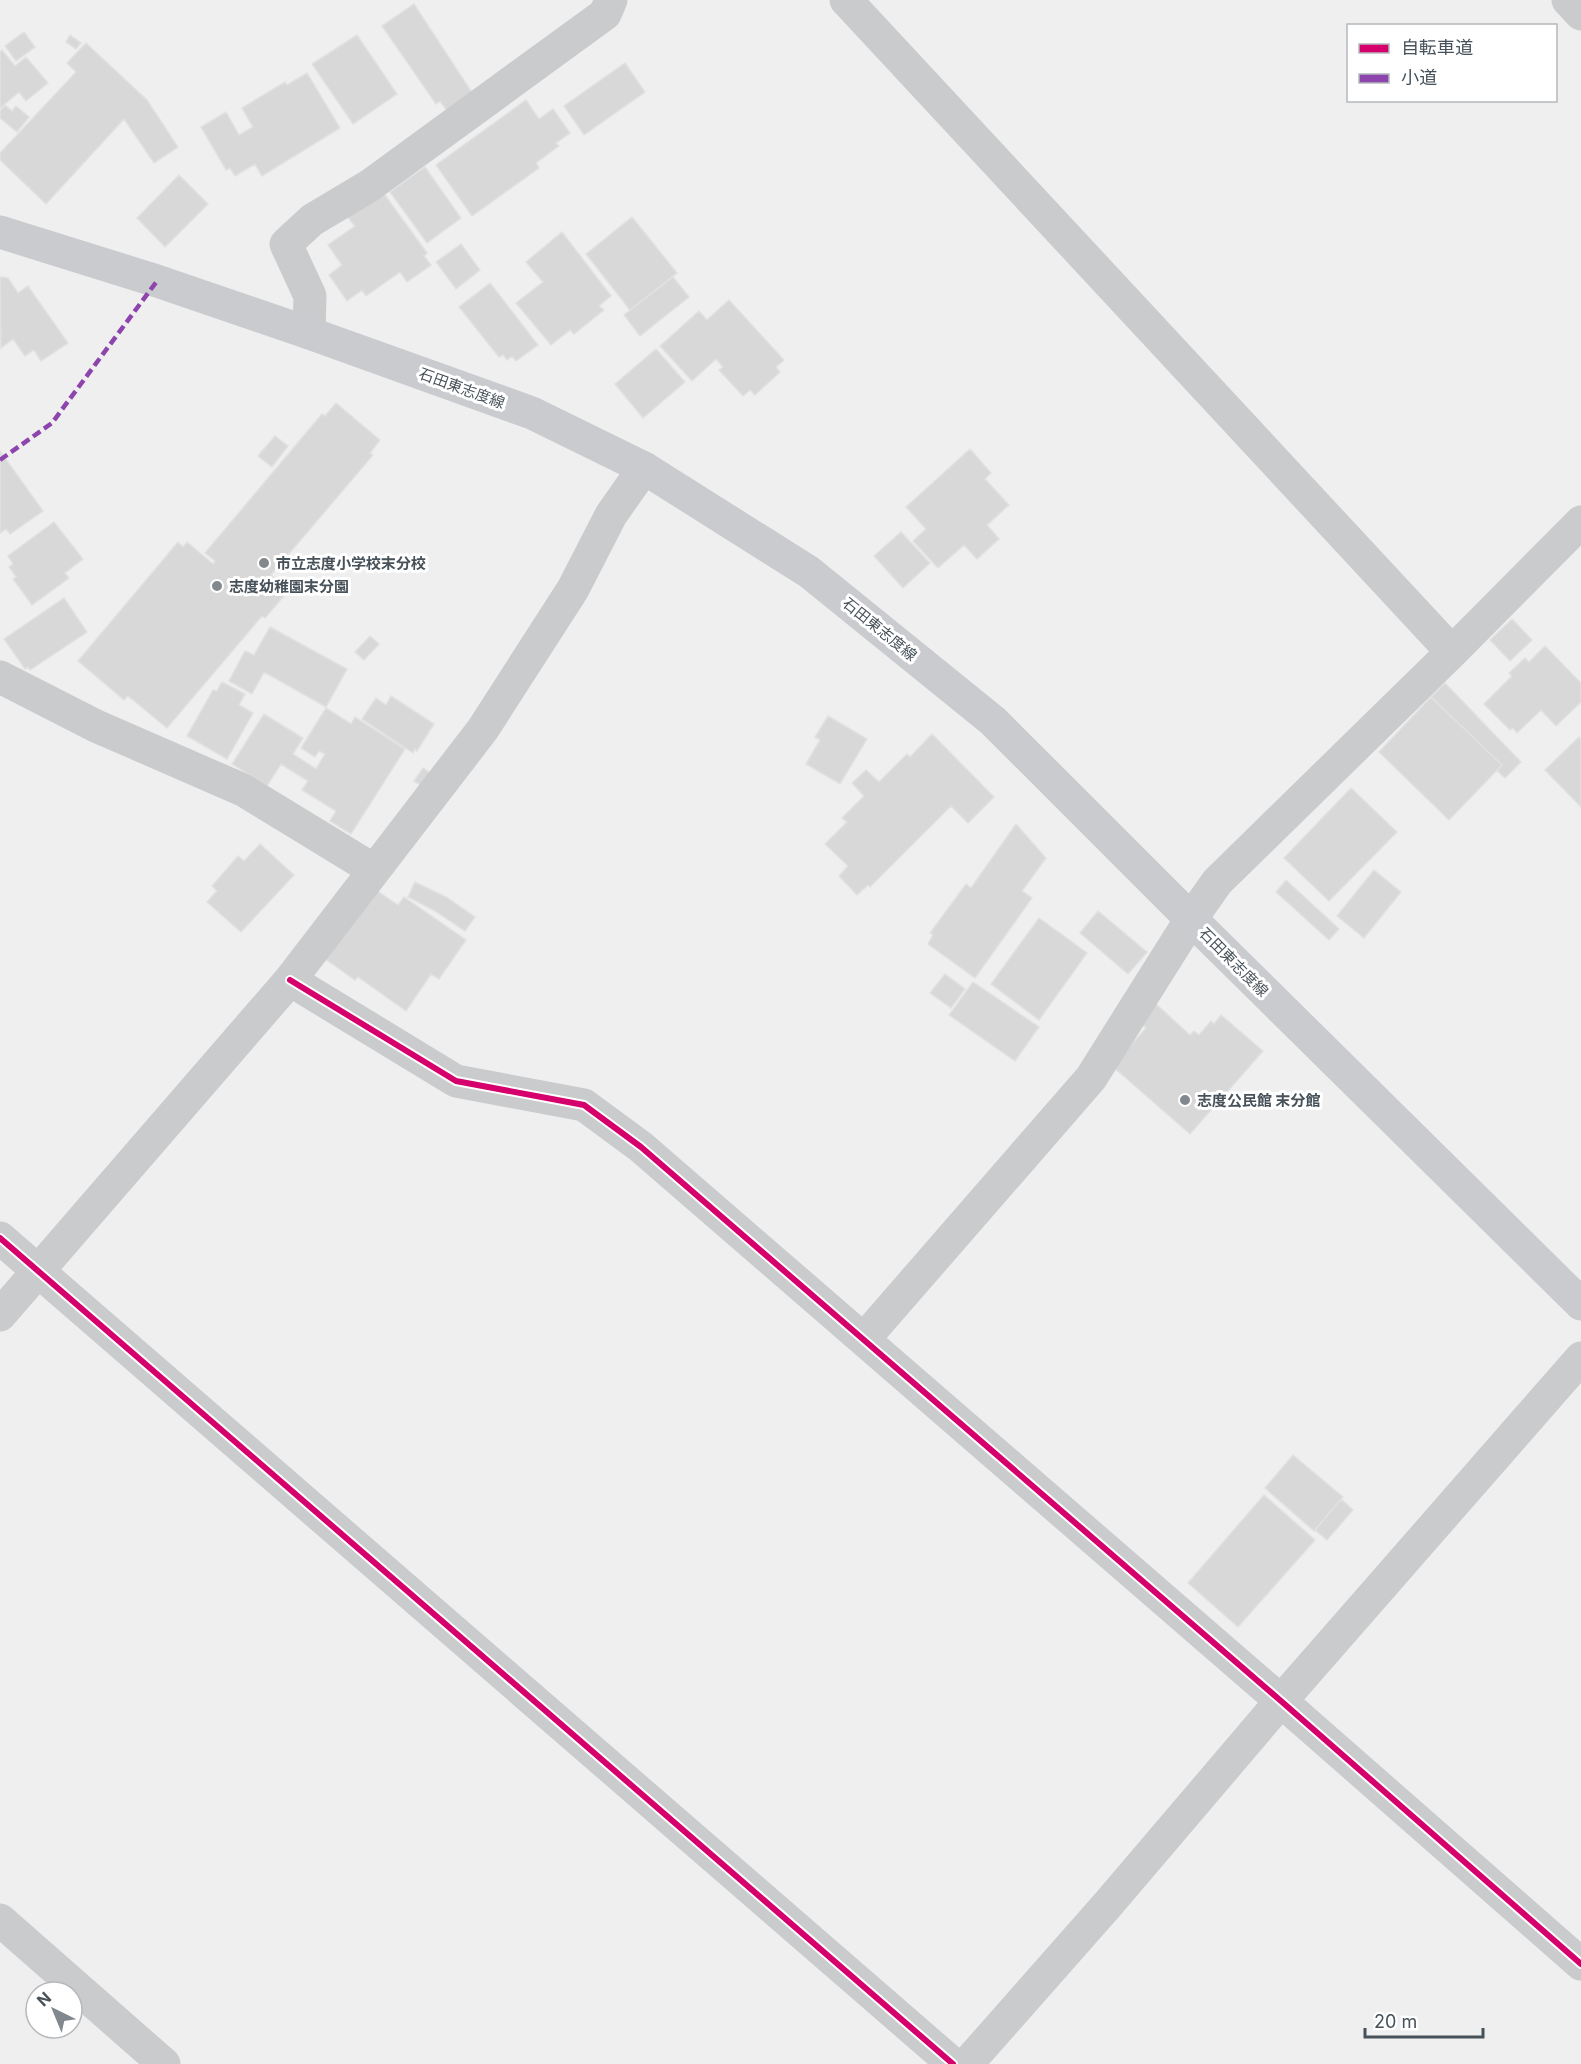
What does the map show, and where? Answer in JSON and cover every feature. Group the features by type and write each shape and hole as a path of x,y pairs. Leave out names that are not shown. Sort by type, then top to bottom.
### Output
{"main road":[{"name":"石田東志度線","path":"0,232 157,281 532,413 644,468 809,572 993,721 1581,1304"}],"street":[{"path":"309,333 310,296 286,244 312,220 369,186 605,14 611,0"},
{"path":"846,0 1452,652"},
{"path":"1568,0 1581,14"},
{"path":"0,1315 290,980 483,729 573,589 611,515 644,468"},
{"path":"864,1340 1091,1078 1191,919 1217,882 1581,522"},
{"path":"0,677 96,726 243,790 374,870"},
{"path":"290,980 456,1081 584,1104 641,1147 1581,1964"},
{"path":"0,1238 953,2064"},
{"path":"967,2064 1581,1358"},
{"path":"0,1920 164,2064"}],"building":[{"path":"414,4 475,97 450,115 440,101 436,104 382,26"},
{"path":"24,32 35,47 16,61 5,46"},
{"path":"70,35 81,43 76,49 66,42"},
{"path":"357,35 397,94 353,124 312,64"},
{"path":"86,43 147,100 178,147 154,163 124,119 46,204 0,160 0,153 76,72 67,63"},
{"path":"2,50 15,66 26,57 48,83 26,101 19,92 0,108 0,52"},
{"path":"625,63 645,92 584,135 564,106"},
{"path":"307,73 340,128 262,176 255,164 235,176 230,168 226,170 201,127 226,112 239,135 253,127 242,108 285,82 287,85"},
{"path":"526,100 539,119 553,109 570,133 556,143 559,146 536,163 539,168 472,216 436,165"},
{"path":"5,105 12,111 16,106 29,117 17,132 0,118 0,111"},
{"path":"425,167 461,218 427,243 390,192"},
{"path":"179,175 208,204 165,247 137,218"},
{"path":"382,191 427,253 424,256 431,265 407,282 400,272 366,296 362,290 347,301 329,275 342,265 328,245 355,226 345,214"},
{"path":"632,217 677,273 630,310 586,254"},
{"path":"562,232 611,296 599,306 604,310 574,334 570,330 551,345 516,303 543,282 526,262"},
{"path":"461,244 480,270 456,289 436,262"},
{"path":"0,277 8,278 18,293 28,286 68,343 41,361 34,350 25,356 13,339 1,348"},
{"path":"673,277 689,297 640,336 624,315"},
{"path":"490,283 538,345 516,361 512,356 507,360 503,355 499,357 459,307"},
{"path":"729,300 784,360 776,367 780,372 755,395 750,390 743,396 719,370 723,367 716,359 692,381 660,346 699,311 707,320"},
{"path":"656,349 685,382 643,418 615,384"},
{"path":"336,403 380,440 370,453 373,455 271,575 289,590 265,618 262,616 167,728 128,696 124,700 78,661 178,542 183,547 187,542 213,564 215,561 205,553 322,414 325,416"},
{"path":"275,436 288,446 272,467 258,456"},
{"path":"970,449 991,473 985,479 1009,505 987,525 999,539 977,559 964,545 938,568 913,541 926,529 906,507"},
{"path":"0,451 43,511 10,534 6,529 0,533"},
{"path":"54,522 83,559 65,573 69,578 32,605 13,579 16,577 9,567 13,564 8,556"},
{"path":"901,532 930,563 903,588 874,556"},
{"path":"64,598 87,632 30,670 28,667 25,669 4,639"},
{"path":"1512,619 1532,640 1510,661 1490,640"},
{"path":"270,627 347,669 326,707 264,672 252,694 229,681 245,651 254,655"},
{"path":"370,636 379,644 364,660 355,652"},
{"path":"1545,646 1581,683 1581,702 1556,726 1541,710 1517,733 1513,728 1510,730 1484,704 1512,676 1509,673 1525,658 1529,662"},
{"path":"222,682 245,694 239,705 253,713 227,759 187,736 213,690 217,691"},
{"path":"1445,683 1521,762 1505,778 1497,771 1502,765 1431,697"},
{"path":"391,696 434,724 417,751 415,749 413,753 362,719 376,698 386,705"},
{"path":"1431,697 1502,765 1449,820 1379,752"},
{"path":"326,708 351,724 355,717 405,749 351,834 330,821 336,811 302,790 308,781 281,764 267,786 232,764 264,714 303,738 293,754 316,769 325,754 319,751 315,757 301,748"},
{"path":"828,716 867,739 840,784 806,764 820,740 815,737"},
{"path":"932,734 994,797 968,823 951,806 870,887 868,885 857,895 839,876 848,866 825,844 847,822 842,818 864,796 852,783 866,770 879,782 907,754 910,757"},
{"path":"1579,737 1581,740 1581,807 1545,770"},
{"path":"423,768 432,774 424,787 414,781"},
{"path":"1351,788 1397,832 1329,901 1284,858"},
{"path":"1016,824 1046,858 1022,891 1032,898 975,978 928,944 933,935 930,933 966,884 971,888"},
{"path":"260,844 294,875 241,932 207,902 217,891 212,886 238,856 244,861"},
{"path":"1374,870 1401,892 1364,938 1337,916"},
{"path":"1286,880 1339,929 1329,940 1276,892"},
{"path":"415,882 446,897 475,917 465,931 435,911 408,897"},
{"path":"373,888 398,905 404,897 466,940 439,979 431,974 406,1011 358,977 355,980 324,958"},
{"path":"1098,911 1147,952 1128,974 1080,933"},
{"path":"1039,918 1087,953 1039,1020 991,984"},
{"path":"945,974 965,989 951,1008 930,993"},
{"path":"973,982 1039,1027 1015,1061 949,1015"},
{"name":"志度公民館 末分館","path":"1156,1004 1190,1035 1194,1031 1199,1035 1211,1021 1214,1024 1221,1015 1263,1051 1190,1134 1112,1066 1146,1028 1140,1023"},
{"path":"1293,1455 1343,1497 1314,1531 1265,1488"},
{"path":"1264,1495 1315,1540 1238,1627 1188,1583"},
{"path":"1341,1499 1353,1510 1327,1540 1315,1530"}],"marked path":[{"path":"0,460 52,423 157,281"}],"cycle path":[{"path":"290,980 456,1081 584,1105 641,1147 1581,1964"},
{"path":"0,1238 953,2064"}],"place":[{"name":"市立志度小学校末分校","path":"264,563"},
{"name":"志度幼稚園末分園","path":"217,586"},
{"name":"志度公民館 末分館","path":"1185,1100"}]}
